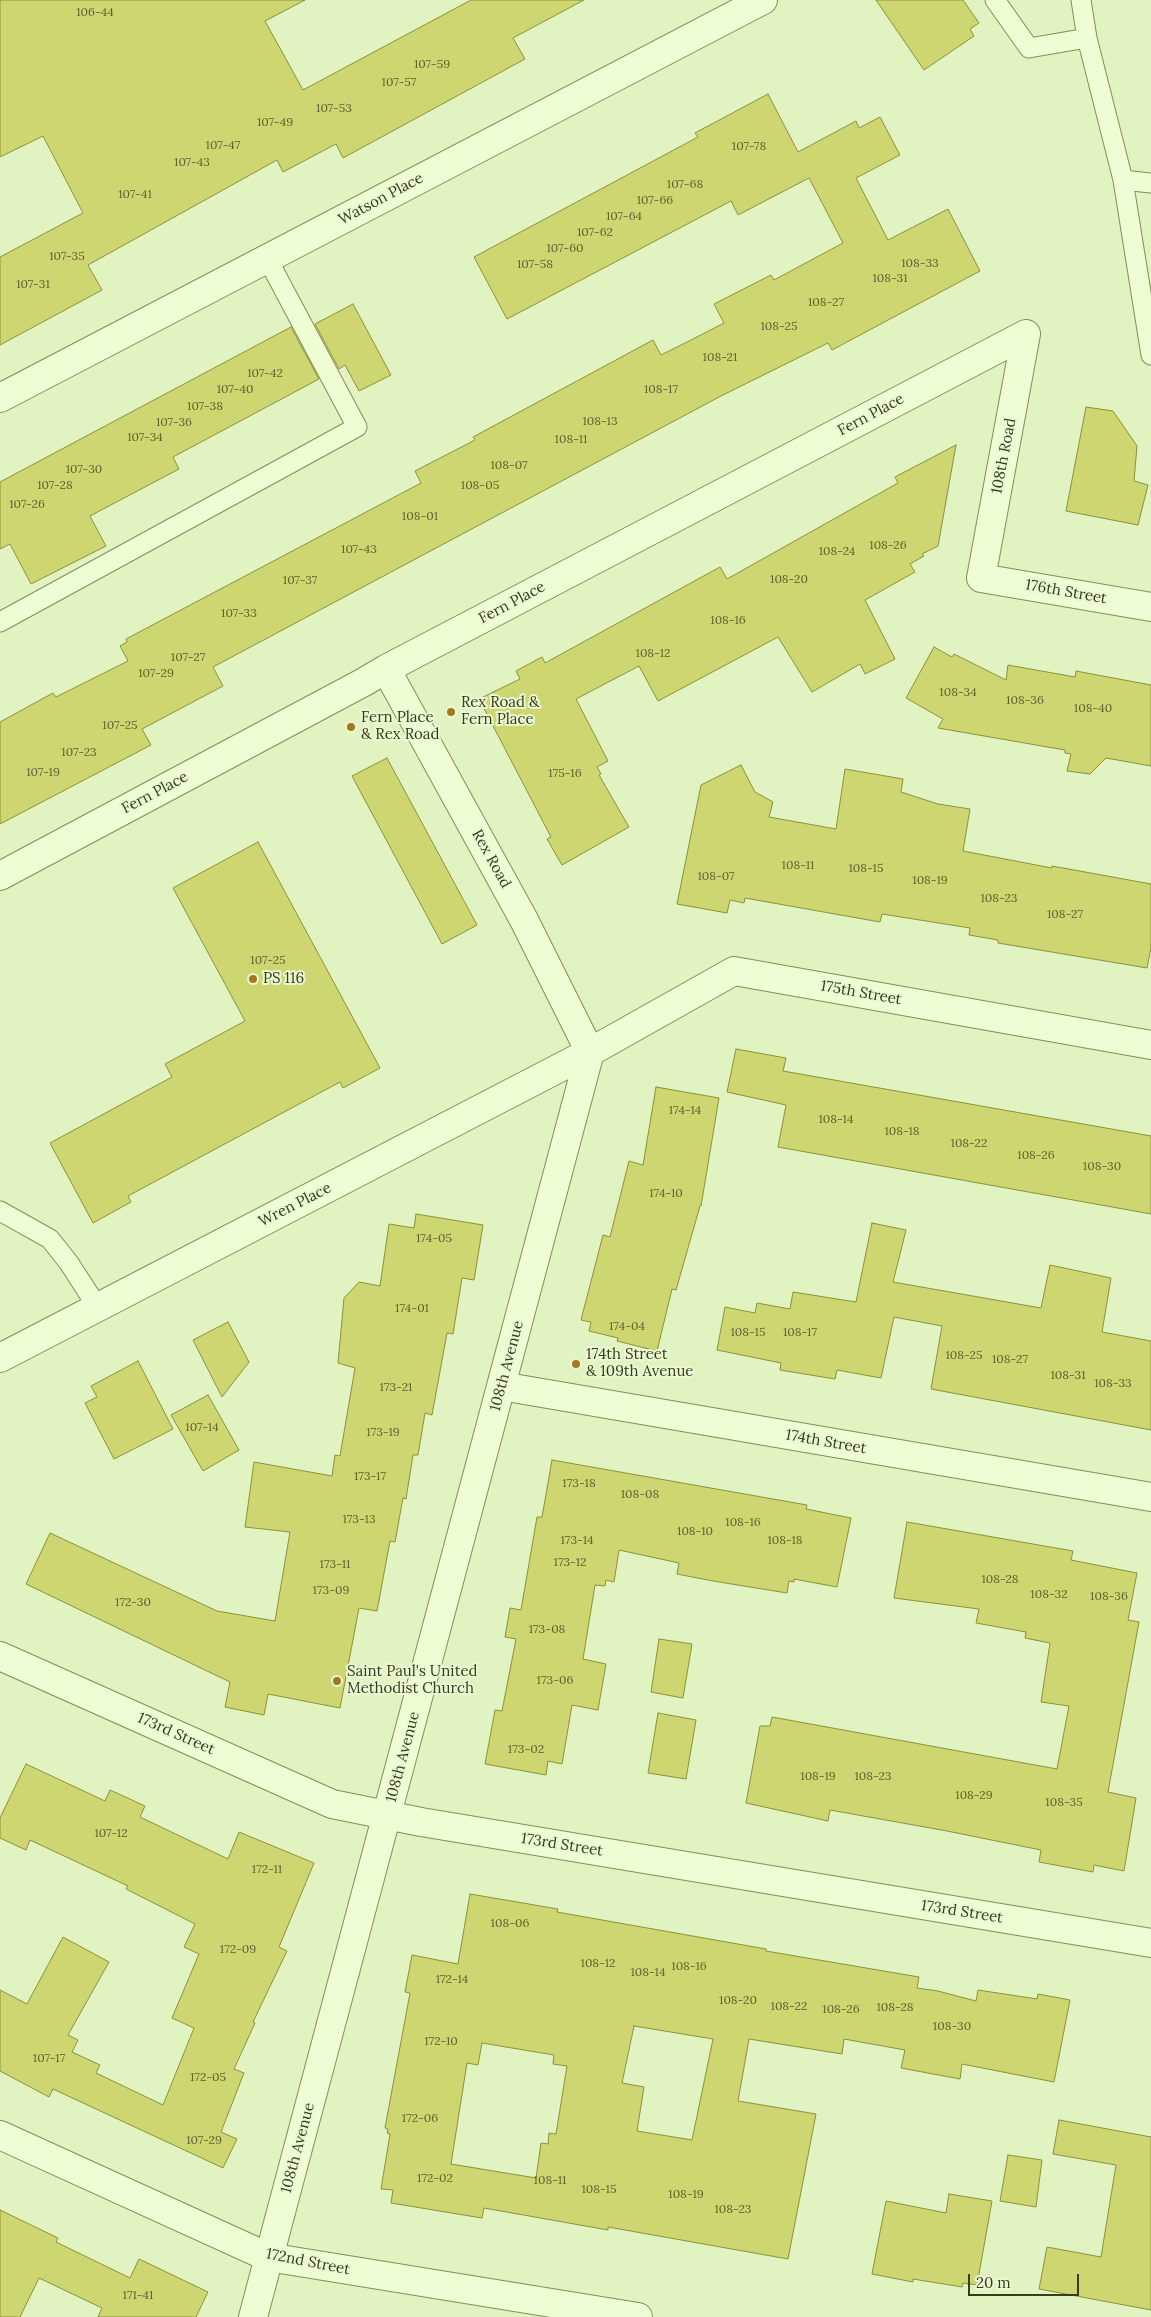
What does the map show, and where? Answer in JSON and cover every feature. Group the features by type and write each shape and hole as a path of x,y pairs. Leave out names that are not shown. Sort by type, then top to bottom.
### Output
{"street":[{"name":"Watson Place","path":"0,398 763,0"},
{"name":"108th Road","path":"981,578 1026,334"},
{"name":"Fern Place","path":"0,876 364,682 386,668 1026,334"},
{"name":"176th Street","path":"981,578 1151,607"},
{"name":"Rex Road","path":"386,668 524,920 590,1052"},
{"name":"175th Street","path":"590,1052 734,971 1151,1045"},
{"name":"Wren Place","path":"0,1358 590,1052"},
{"name":"108th Avenue","path":"253,2317 590,1052"},
{"name":"174th Street","path":"501,1386 1151,1496"},
{"name":"173rd Street","path":"0,1656 332,1804 388,1816 1151,1943"},
{"name":"172nd Street","path":"0,2135 268,2257 638,2317"}],"lane":[{"path":"995,0 1029,48 1087,38"},
{"path":"1080,0 1087,38 1123,180 1151,355"},
{"path":"1123,180 1151,183"},
{"path":"0,622 358,427 267,258"},
{"path":"0,1211 50,1239 69,1263 98,1308"}],"building":[{"path":"0,0 305,0 265,21 303,90 471,0 584,0 513,38 525,59 343,158 336,144 283,172 277,160 88,265 102,290 0,345 0,257 83,213 43,136 0,157"},
{"path":"876,0 963,0 979,23 970,29 974,36 924,70"},
{"path":"768,94 798,152 856,121 859,128 880,117 900,155 856,178 888,240 948,209 980,271 832,350 828,343 721,396 213,667 223,686 142,729 151,745 0,824 0,722 53,693 56,697 128,661 120,646 127,642 126,639 421,483 415,471 475,440 473,437 653,340 661,355 724,323 714,304 771,275 774,280 843,243 809,178 738,215 731,201 507,319 474,257 698,137 695,133"},
{"path":"353,304 391,375 359,391 345,365 339,369 315,324"},
{"path":"291,327 319,379 173,457 179,469 90,516 106,546 31,584 10,544 0,549 0,482"},
{"path":"1086,407 1113,411 1137,446 1134,481 1148,485 1138,525 1066,511"},
{"path":"956,445 938,546 922,554 924,556 910,564 915,572 865,600 895,659 865,674 860,664 812,692 778,637 658,701 639,666 576,699 608,761 597,767 601,774 599,775 629,827 562,865 547,839 551,837 479,699 520,679 516,671 542,657 545,663 720,567 727,579 898,483 895,477"},
{"path":"934,647 952,657 954,654 1006,680 1008,665 1075,677 1076,671 1151,685 1151,766 1106,758 1090,774 1067,771 1071,754 1065,753 1065,750 938,728 943,719 906,698"},
{"path":"387,758 477,925 442,944 352,776"},
{"path":"741,765 755,792 773,802 769,817 836,829 845,769 903,779 901,792 938,804 970,809 963,851 1151,884 1151,948 1147,968 998,943 998,940 969,935 970,928 882,914 880,922 745,898 744,903 730,900 727,913 677,904 701,785"},
{"path":"258,842 380,1068 343,1088 340,1082 128,1196 131,1202 93,1223 50,1143 172,1077 165,1064 245,1021 173,888"},
{"path":"736,1049 786,1058 783,1071 1151,1136 1151,1214 778,1147 786,1105 727,1092"},
{"path":"656,1087 719,1098 701,1206 676,1290 672,1289 657,1351 617,1341 618,1338 589,1331 591,1322 581,1320 603,1235 610,1237 629,1161 643,1165"},
{"path":"416,1214 483,1225 474,1280 462,1278 453,1334 447,1333 432,1415 425,1413 418,1455 413,1455 406,1499 403,1498 395,1542 390,1541 377,1611 359,1608 340,1708 268,1694 264,1715 225,1707 230,1682 26,1584 50,1533 217,1611 275,1621 290,1532 245,1527 254,1462 332,1476 335,1455 340,1456 355,1368 338,1363 344,1298 359,1282 380,1286 389,1224 414,1228"},
{"path":"872,1223 906,1230 893,1282 1041,1308 1050,1265 1111,1278 1102,1332 1151,1341 1151,1430 931,1389 942,1326 894,1317 881,1378 837,1370 835,1379 780,1370 781,1363 717,1350 725,1307 755,1313 757,1303 790,1309 793,1292 856,1302"},
{"path":"228,1322 249,1362 222,1397 193,1340"},
{"path":"138,1361 173,1429 114,1459 85,1403 97,1397 91,1386"},
{"path":"208,1395 239,1450 203,1471 171,1415"},
{"path":"552,1460 807,1505 806,1509 851,1518 837,1587 794,1579 794,1582 789,1581 787,1593 713,1581 677,1574 679,1563 619,1550 614,1582 606,1580 605,1586 595,1585 583,1659 606,1664 598,1710 572,1705 562,1764 548,1761 546,1775 485,1764 495,1710 502,1711 516,1639 505,1637 510,1608 521,1610 537,1517 542,1517"},
{"path":"907,1522 1073,1551 1071,1560 1137,1573 1128,1620 1139,1622 1108,1792 1136,1798 1124,1871 1094,1865 1093,1872 1039,1862 1041,1850 947,1831 830,1810 828,1821 746,1803 760,1726 770,1726 772,1717 1057,1769 1069,1706 1041,1702 1050,1643 1025,1638 1026,1632 976,1623 979,1609 894,1598"},
{"path":"659,1639 692,1644 683,1698 651,1692"},
{"path":"658,1713 696,1720 686,1779 648,1773"},
{"path":"26,1764 105,1801 110,1790 145,1806 140,1817 228,1859 239,1832 314,1863 279,1947 287,1951 253,2022 255,2023 234,2069 244,2073 221,2132 237,2139 223,2168 53,2089 49,2097 0,2071 0,1990 27,2004 63,1937 109,1962 68,2035 78,2040 72,2052 100,2065 96,2073 163,2105 194,2028 172,2018 199,1954 184,1947 195,1924 126,1889 128,1886 30,1840 26,1850 0,1838 0,1818"},
{"path":"470,1894 558,1909 557,1912 766,1949 766,1951 919,1977 917,1988 938,1991 976,2001 978,1990 1037,1999 1038,1994 1070,2000 1054,2082 962,2064 960,2079 901,2068 905,2050 844,2039 842,2054 749,2039 738,2101 816,2114 788,2259 608,2227 608,2230 484,2208 482,2218 391,2203 393,2190 381,2189 390,2134 387,2133 388,2129 385,2128 410,1993 405,1992 412,1955 458,1964","holes":["634,2026 713,2039 692,2140 637,2131 644,2087 622,2083","482,2043 554,2055 553,2064 567,2066 556,2134 549,2133 548,2144 541,2143 536,2178 451,2164 467,2063 478,2065"]},
{"path":"1059,2120 1151,2137 1151,2310 1039,2289 1047,2247 1101,2257 1116,2165 1053,2154"},
{"path":"1008,2155 1042,2160 1036,2207 1000,2201"},
{"path":"949,2194 992,2201 977,2285 963,2283 962,2287 913,2279 913,2282 872,2274 886,2201 946,2213"},
{"path":"0,2210 58,2238 56,2242 130,2278 139,2259 208,2292 196,2317 98,2317 102,2308 39,2278 20,2317 0,2317"}],"place":[{"name":"Rex Road & Fern Place","path":"451,712"},
{"name":"Fern Place & Rex Road","path":"351,727"},
{"name":"PS 116","path":"253,979"},
{"name":"174th Street & 109th Avenue","path":"576,1364"},
{"name":"Saint Paul's United Methodist Church","path":"337,1681"}]}
